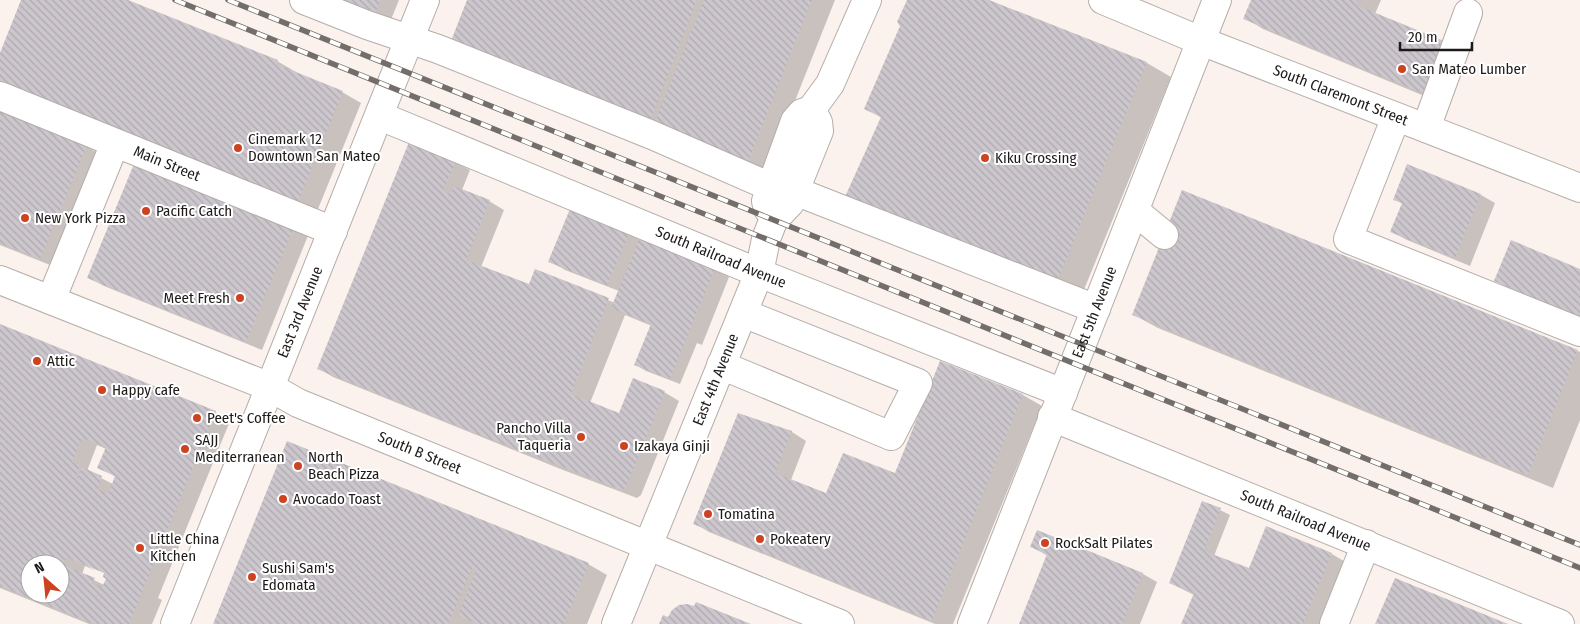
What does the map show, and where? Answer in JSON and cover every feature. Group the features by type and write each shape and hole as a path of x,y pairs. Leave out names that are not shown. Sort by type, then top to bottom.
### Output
{"street":[{"path":"304,0 367,26 438,49 652,134 783,189 1096,309"},
{"name":"East 3rd Avenue","path":"175,624 425,0"},
{"name":"East 4th Avenue","path":"616,624 759,273 766,239 775,217 768,209 766,201 783,189 795,121 802,113 811,110 830,84 867,0"},
{"name":"South Claremont Street","path":"1103,0 1201,41 1580,188"},
{"name":"East 5th Avenue","path":"972,624 1217,0"},
{"path":"1426,128 1468,13"},
{"name":"Main Street","path":"0,96 333,231"},
{"name":"South Railroad Avenue","path":"380,116 759,273 1366,544 1560,624"},
{"path":"1396,116 1348,239 1580,332"},
{"path":"50,300 115,143"},
{"path":"1135,211 1164,235"},
{"name":"South B Street","path":"0,280 270,387 298,403 840,624"},
{"path":"721,365 891,436 918,383 743,313"},
{"path":"1334,624 1366,544"}],"building":[{"name":"Cinemark 12 Downtown San Mateo","path":"21,0 128,0 278,60 276,64 343,91 297,204 0,85 0,53"},
{"path":"340,0 381,0 375,14"},
{"path":"467,0 697,0 650,121 451,41"},
{"path":"704,0 812,0 747,164 653,126"},
{"name":"Kiku Crossing","path":"907,0 989,0 1147,62 1056,284 844,199 881,117 864,109 900,26 897,22"},
{"name":"San Mateo Lumber","path":"1251,0 1358,0 1356,5 1449,43 1427,95 1243,19"},
{"path":"0,110 87,145 40,259 0,243"},
{"path":"409,142 456,160 443,191 450,194 454,186 490,200 466,260 529,284 535,269 609,298 571,394 619,413 633,378 665,391 626,487 622,490 317,369"},
{"path":"134,164 295,224 246,342 87,278"},
{"path":"1407,164 1481,194 1455,258 1390,232 1402,203 1393,200"},
{"path":"1182,190 1578,350 1528,475 1132,315"},
{"path":"570,209 629,233 607,285 548,262"},
{"path":"640,237 715,268 670,379 634,365 651,324 611,308"},
{"path":"1511,240 1580,269 1580,317 1494,281"},
{"path":"0,324 216,411 129,624 94,624 45,604 70,604 70,568 95,578 92,583 102,587 106,579 103,577 104,573 70,559 70,554 20,554 20,594 0,586","holes":["82,438 106,447 97,468 115,476 108,494 98,489 102,476 82,467 74,486 80,465 72,462"]},
{"path":"940,361 1023,394 932,621 693,524 738,413 792,431 775,473 826,493 843,453 895,473"},
{"path":"287,441 589,563 564,624 478,624 458,616 476,570 472,568 448,624 213,624"},
{"path":"1202,501 1221,508 1204,551 1249,568 1266,526 1332,553 1303,624 1181,624 1194,593 1169,583"},
{"path":"1037,530 1143,573 1122,624 1019,624 1047,554 1030,547"},
{"path":"1395,578 1508,624 1375,624"},
{"path":"696,602 751,624 659,624 663,615 668,617 672,610 679,605 687,604 694,606"}],"railway":[{"path":"175,0 1580,568"},
{"path":"228,0 1580,545"}],"place":[{"name":"San Mateo Lumber","path":"1402,69"},
{"name":"Cinemark 12 Downtown San Mateo","path":"238,148"},
{"name":"Kiku Crossing","path":"985,158"},
{"name":"Pacific Catch","path":"146,211"},
{"name":"New York Pizza","path":"25,218"},
{"name":"Meet Fresh","path":"240,298"},
{"name":"Attic","path":"37,361"},
{"name":"Happy cafe","path":"102,390"},
{"name":"Peet's Coffee","path":"197,418"},
{"name":"Pancho Villa Taqueria","path":"581,437"},
{"name":"Izakaya Ginji","path":"624,446"},
{"name":"SAJJ Mediterranean","path":"185,449"},
{"name":"North Beach Pizza","path":"298,466"},
{"name":"Avocado Toast","path":"283,499"},
{"name":"Tomatina","path":"708,514"},
{"name":"Pokeatery","path":"760,539"},
{"name":"RockSalt Pilates","path":"1045,543"},
{"name":"Little China Kitchen","path":"140,548"},
{"name":"Sushi Sam's Edomata","path":"252,577"}]}
